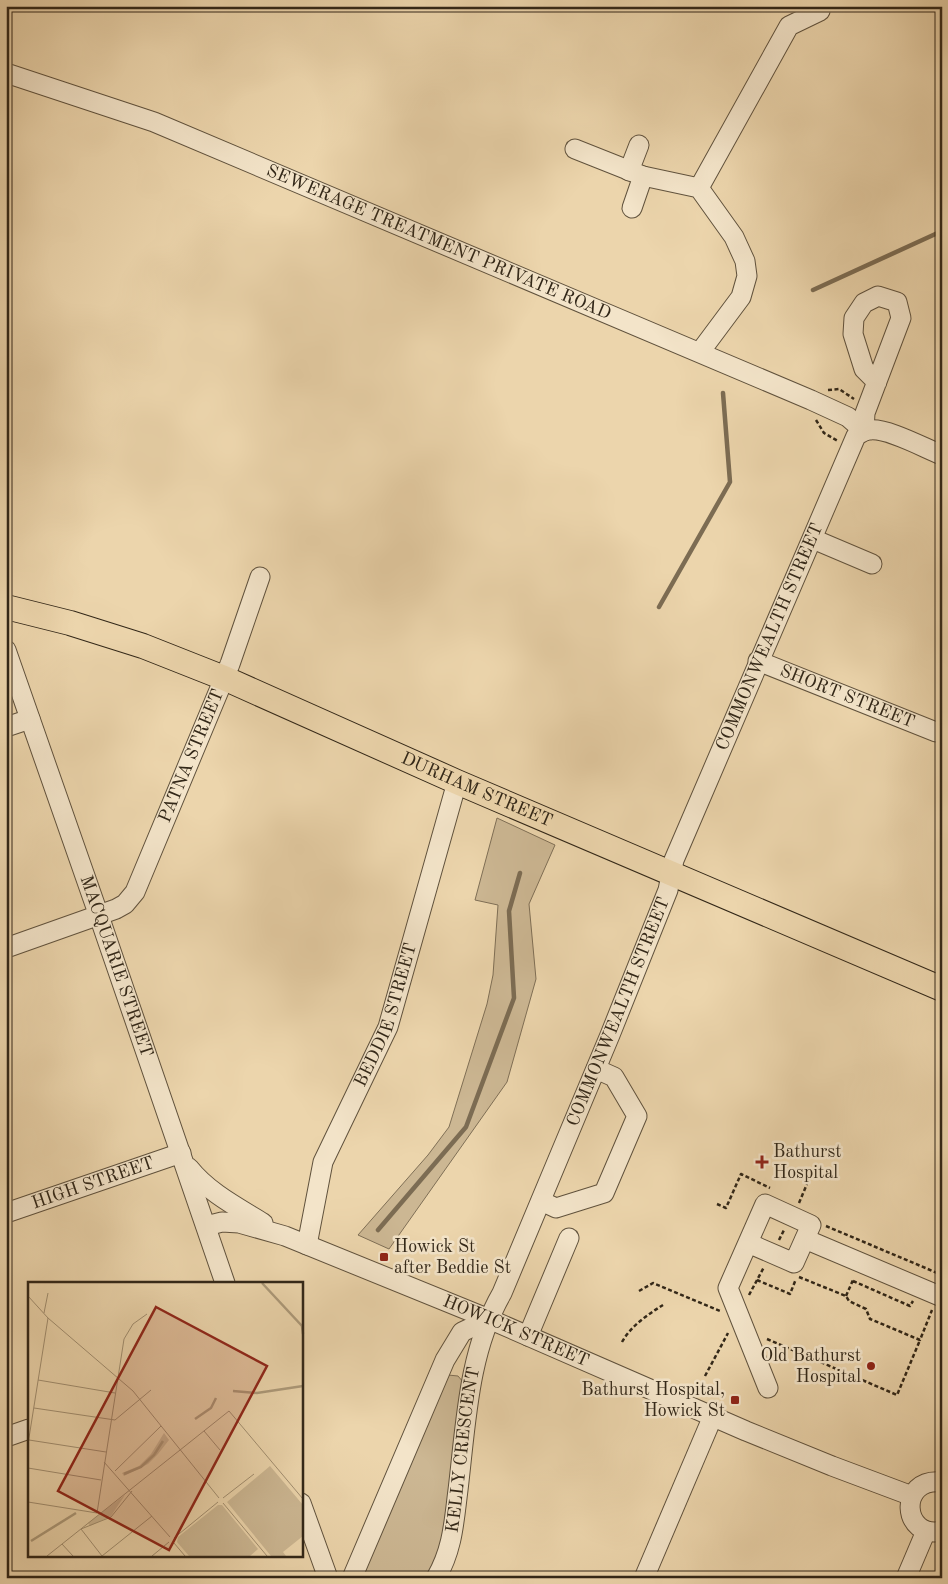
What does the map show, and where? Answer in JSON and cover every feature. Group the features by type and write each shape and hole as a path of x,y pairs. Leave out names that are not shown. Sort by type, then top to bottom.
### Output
{"main road":[{"name":"DURHAM STREET","path":"6,607 70,623 143,646 224,678 457,782 942,989"}],"street":[{"path":"699,188 789,26 820,11"},
{"name":"SEWERAGE TREATMENT PRIVATE ROAD","path":"6,73 154,122 812,400 848,417 864,431"},
{"path":"632,208 639,144"},
{"path":"575,149 636,174 699,188 734,237 746,260 747,276 741,297 700,352"},
{"path":"877,382 865,413 864,431 873,429 889,433 942,455"},
{"name":"COMMONWEALTH STREET","path":"489,1319 502,1293 596,1069 668,890 674,860 758,661 813,539 856,436 864,431"},
{"path":"813,539 872,564"},
{"name":"PATNA STREET","path":"6,948 99,916 122,906 132,897 138,887 224,678 260,577"},
{"name":"MACQUARIE STREET","path":"6,650 225,1282"},
{"name":"SHORT STREET","path":"758,661 936,732"},
{"path":"6,727 30,719"},
{"name":"BEDDIE STREET","path":"307,1245 324,1162 388,1027 457,782"},
{"path":"540,1201 556,1208 604,1192 636,1116 614,1077 596,1069"},
{"name":"HOWICK STREET","path":"182,1157 204,1184 236,1207 285,1236"},
{"name":"HIGH STREET","path":"6,1214 182,1157"},
{"path":"748,1243 794,1263 811,1225 765,1204 728,1288 731,1313 768,1388"},
{"path":"204,1219 220,1206 236,1207"},
{"name":"HOWICK STREET","path":"204,1219 250,1226 285,1236 489,1319 832,1466 912,1496"},
{"path":"218,1261 219,1251 225,1238 235,1231 250,1226"},
{"path":"528,1336 569,1238"},
{"path":"805,1239 937,1303"},
{"path":"352,1578 445,1360 462,1332 489,1319"},
{"name":"KELLY CRESCENT","path":"436,1578 451,1545 474,1367 489,1319"},
{"path":"445,1360 474,1367"},
{"path":"644,1578 713,1416"},
{"path":"6,1437 28,1429"},
{"path":"906,1578 934,1531 913,1520 910,1513 912,1496 917,1489 925,1484 942,1482"},
{"path":"302,1506 328,1578"}],"path":[{"path":"812,400 817,423 824,434 852,448"},
{"path":"706,1376 731,1313 772,1254 807,1184"},
{"path":"717,1204 726,1208"},
{"path":"820,1224 942,1275"},
{"path":"798,1276 846,1296 850,1301 866,1310 870,1319 920,1340"},
{"path":"639,1291 653,1283 731,1313"},
{"path":"762,1337 896,1395 937,1303"},
{"path":"622,1342 625,1336 642,1318 662,1305"}],"shaded area":[{"path":"497,818 555,845 529,904 536,979 507,1082 389,1249 358,1235 428,1155 449,1127 487,1004 493,975 498,905 475,900"},
{"path":"448,1375 458,1376 464,1383 445,1539 428,1578 359,1578"}],"waterway":[{"path":"813,290 942,231"},
{"path":"659,607 730,482 723,393"},
{"path":"378,1230 466,1127 514,998 509,911 520,873"}],"place":[{"name":"Bathurst Hospital","path":"762,1162"},
{"name":"Howick St after Beddie St","path":"384,1257"},
{"name":"Old Bathurst Hospital","path":"871,1366"},
{"name":"Bathurst Hospital, Howick St","path":"735,1400"}]}
